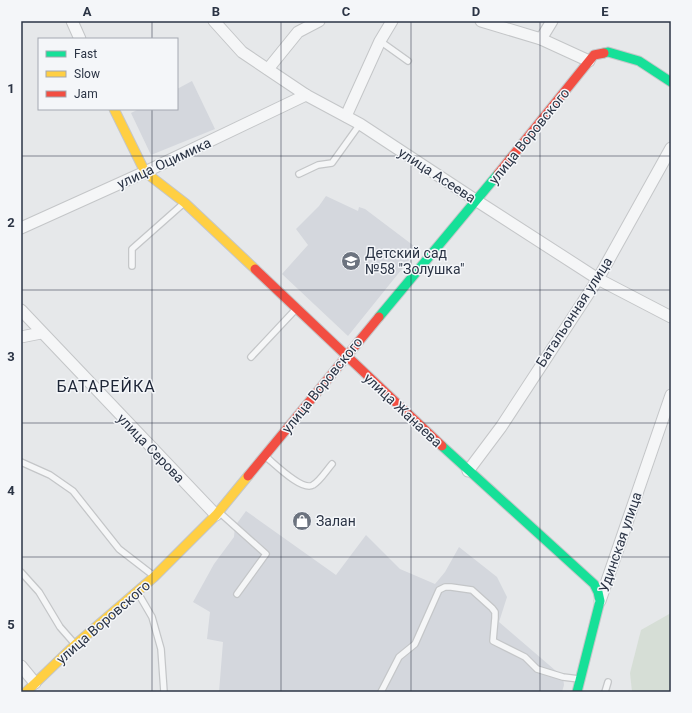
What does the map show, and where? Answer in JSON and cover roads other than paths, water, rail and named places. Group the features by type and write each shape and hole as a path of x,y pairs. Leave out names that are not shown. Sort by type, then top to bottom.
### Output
{"street":[{"path":"72,21 80,38"},
{"name":"улица Асеева","path":"214,21 242,52 306,95 360,124 598,278 671,317"},
{"path":"268,69 298,32 319,21"},
{"path":"346,116 380,41 392,21"},
{"path":"481,21 510,25 592,58 608,52 639,61 671,82"},
{"path":"542,39 552,21"},
{"name":"улица Воровского","path":"26,692 75,645 154,577 217,514 346,356 477,201 592,58"},
{"name":"улица Оцимика","path":"21,228 145,172 306,95"},
{"name":"улица Жанаева","path":"114,110 145,172 185,203 468,471 594,584 598,592 600,602"},
{"name":"Батальонная улица","path":"468,471 501,427 598,278 671,148"},
{"name":"улица Серова","path":"21,310 217,514"},
{"path":"21,337 41,332"},
{"name":"Удинская улица","path":"577,692 600,602 671,395"},
{"path":"21,666 35,683"}],"lane":[{"path":"380,41 408,61"},
{"path":"298,174 318,165 332,163 360,124"},
{"path":"132,266 132,249 185,203"},
{"path":"251,357 296,309"},
{"path":"265,456 290,477 303,486 309,487 315,485 332,464"},
{"path":"21,462 50,475 73,491 119,549 154,577"},
{"path":"217,514 266,554 238,594"},
{"path":"21,572 39,592 60,627 75,645"},
{"path":"381,692 399,657 415,644 439,590 445,587 472,590 492,608 495,612 493,641 525,657 537,669 563,678 580,679"},
{"path":"137,591 152,617 161,649 164,692"},
{"path":"605,692 608,682"}],"place":[{"name":"Детский сад №58 \"Золушка\"","path":"351,261"},
{"name":"Залан","path":"302,521"}],"district":[{"name":"БАТАРЕЙКА","path":"106,386"}]}
